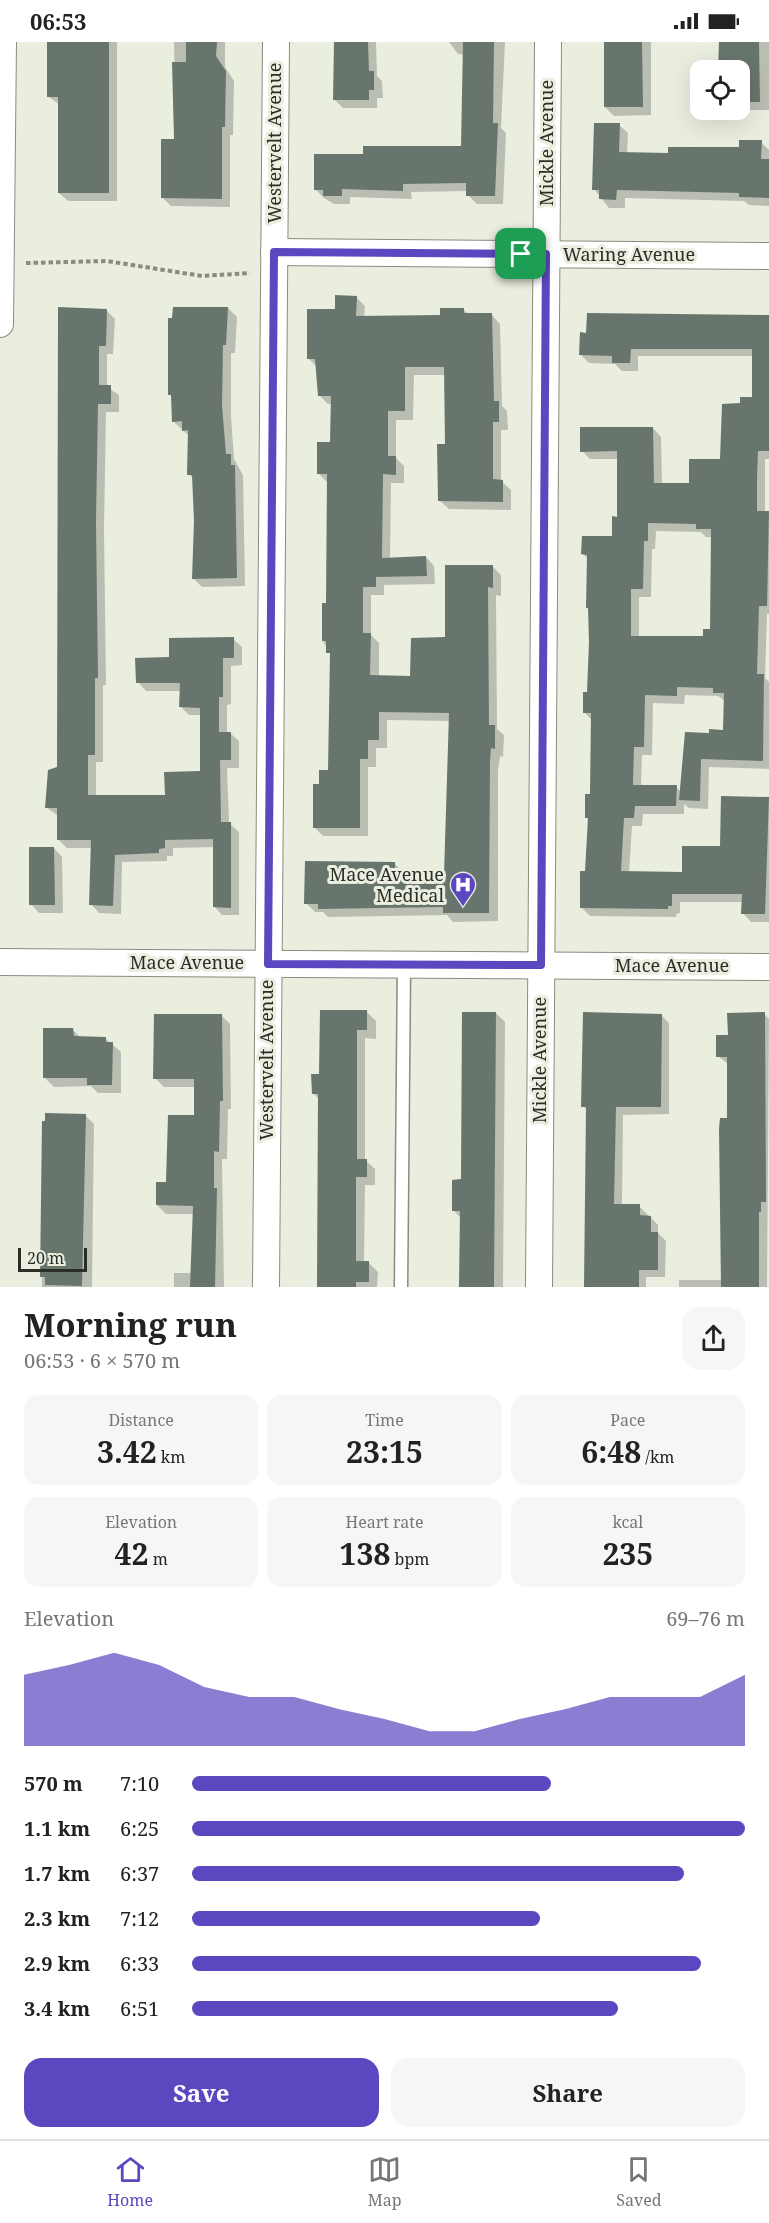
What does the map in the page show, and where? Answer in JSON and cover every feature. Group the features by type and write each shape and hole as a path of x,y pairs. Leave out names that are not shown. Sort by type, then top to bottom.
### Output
{"street":[{"path":"0,324 3,42"},
{"name":"Westervelt Avenue","path":"266,1287 276,42"},
{"name":"Mickle Avenue","path":"539,1287 548,42"},
{"name":"Waring Avenue","path":"274,252 769,256"},
{"name":"Mace Avenue","path":"0,962 769,967"}],"lane":[{"path":"401,1287 404,965"}],"path":[{"path":"26,263 107,261 202,276 250,273"}],"building":[{"path":"47,42 109,42 109,193 58,193 58,97 47,97"},
{"path":"186,42 217,42 216,56 226,71 225,127 222,127 222,199 161,198 161,139 174,139 172,62 186,62"},
{"path":"334,42 368,42 369,71 374,71 374,90 369,90 369,100 333,100"},
{"path":"463,42 494,42 493,123 498,123 495,196 466,196 466,183 403,184 403,191 342,189 342,196 323,196 323,190 314,190 314,154 363,154 363,146 461,146"},
{"path":"604,42 642,42 643,107 604,107"},
{"path":"719,42 759,42 760,102 750,102 750,60 718,60"},
{"path":"594,123 620,123 619,152 668,153 668,147 739,147 739,140 762,140 761,159 769,159 769,198 739,197 739,193 617,190 616,200 599,199 599,190 592,190"},
{"path":"335,295 357,296 356,316 440,315 440,308 464,308 464,313 492,313 494,401 499,401 499,422 493,422 493,479 503,480 503,502 438,501 437,444 445,444 444,367 405,367 405,411 388,411 388,456 396,456 396,475 383,474 382,558 426,556 427,576 376,577 376,587 363,587 363,633 371,633 370,675 410,676 411,638 445,637 445,565 493,565 493,588 488,587 489,725 495,725 495,749 491,748 490,761 489,913 443,913 443,907 318,909 318,904 304,904 305,861 395,862 395,876 444,875 449,713 379,712 379,740 368,740 368,759 360,759 360,828 313,828 313,784 319,784 319,770 328,770 330,653 326,653 326,641 322,641 322,603 326,603 327,474 317,474 317,442 330,442 331,396 318,396 315,359 307,359 307,309 335,309"},
{"path":"58,307 107,309 106,346 99,346 99,385 111,385 111,404 98,404 96,520 98,678 95,678 95,755 88,755 88,795 165,795 164,772 200,771 200,708 179,707 180,683 136,683 135,658 169,657 169,638 234,637 234,658 223,658 223,697 219,697 219,732 231,732 231,760 220,760 221,822 231,822 231,908 213,907 213,839 165,840 165,848 159,849 159,853 115,855 113,906 89,905 91,840 57,840 57,808 45,808 48,770 57,767"},
{"path":"173,307 228,307 226,345 223,345 222,406 226,454 231,454 231,465 235,465 237,578 192,579 194,521 192,475 187,475 188,430 182,431 182,421 172,422 171,395 168,395 168,318 172,318"},
{"path":"587,313 769,315 769,451 758,451 757,479 757,511 769,511 767,606 759,606 757,674 764,674 763,761 701,759 700,801 679,800 685,732 709,733 709,729 723,730 724,693 713,693 713,688 677,687 677,696 645,695 644,747 634,747 633,785 677,785 676,806 635,806 634,818 624,818 621,871 682,872 682,846 720,846 721,796 769,797 765,914 741,914 742,894 672,894 672,906 668,906 668,909 580,908 580,871 585,871 588,818 585,818 585,794 590,794 591,713 583,713 583,692 587,692 589,642 588,608 586,608 587,555 581,554 582,536 612,536 612,516 617,517 617,451 580,452 580,427 653,427 654,483 689,483 689,459 720,459 722,404 740,403 740,397 752,397 752,349 631,349 630,363 612,363 612,356 579,355 580,332 586,333","holes":["648,523 696,524 696,529 711,529 710,629 703,629 703,636 631,636 631,589 643,589 644,541 648,541"]},
{"path":"29,847 54,847 55,905 29,905"},
{"path":"320,1010 367,1010 367,1030 357,1030 357,1159 367,1159 367,1177 356,1177 356,1261 369,1261 369,1282 356,1282 356,1287 317,1287 318,1094 312,1094 311,1074 319,1074"},
{"path":"462,1012 496,1012 494,1287 459,1287 460,1211 452,1211 452,1180 461,1179"},
{"path":"583,1012 662,1014 661,1107 616,1107 614,1204 640,1204 640,1215 651,1216 651,1232 658,1232 658,1270 639,1270 639,1287 584,1287 586,1107 581,1107"},
{"path":"765,1012 766,1202 761,1202 761,1212 759,1212 759,1287 721,1287 719,1129 720,1118 727,1118 727,1057 716,1057 716,1035 728,1035 727,1013"},
{"path":"154,1014 222,1014 223,1101 220,1101 219,1152 214,1151 214,1188 217,1188 215,1287 190,1287 193,1206 156,1205 156,1182 166,1182 168,1115 194,1115 194,1079 153,1079"},
{"path":"43,1028 73,1028 74,1036 106,1037 106,1042 113,1042 112,1085 87,1085 87,1078 43,1078"},
{"path":"45,1113 86,1114 82,1286 45,1285 45,1277 40,1277 42,1121 45,1121"}],"place":[{"name":"Mace Avenue Medical","path":"463,908"}],"route":[{"path":"274,252 521,254 546,254 541,965 268,964 274,252"}]}
